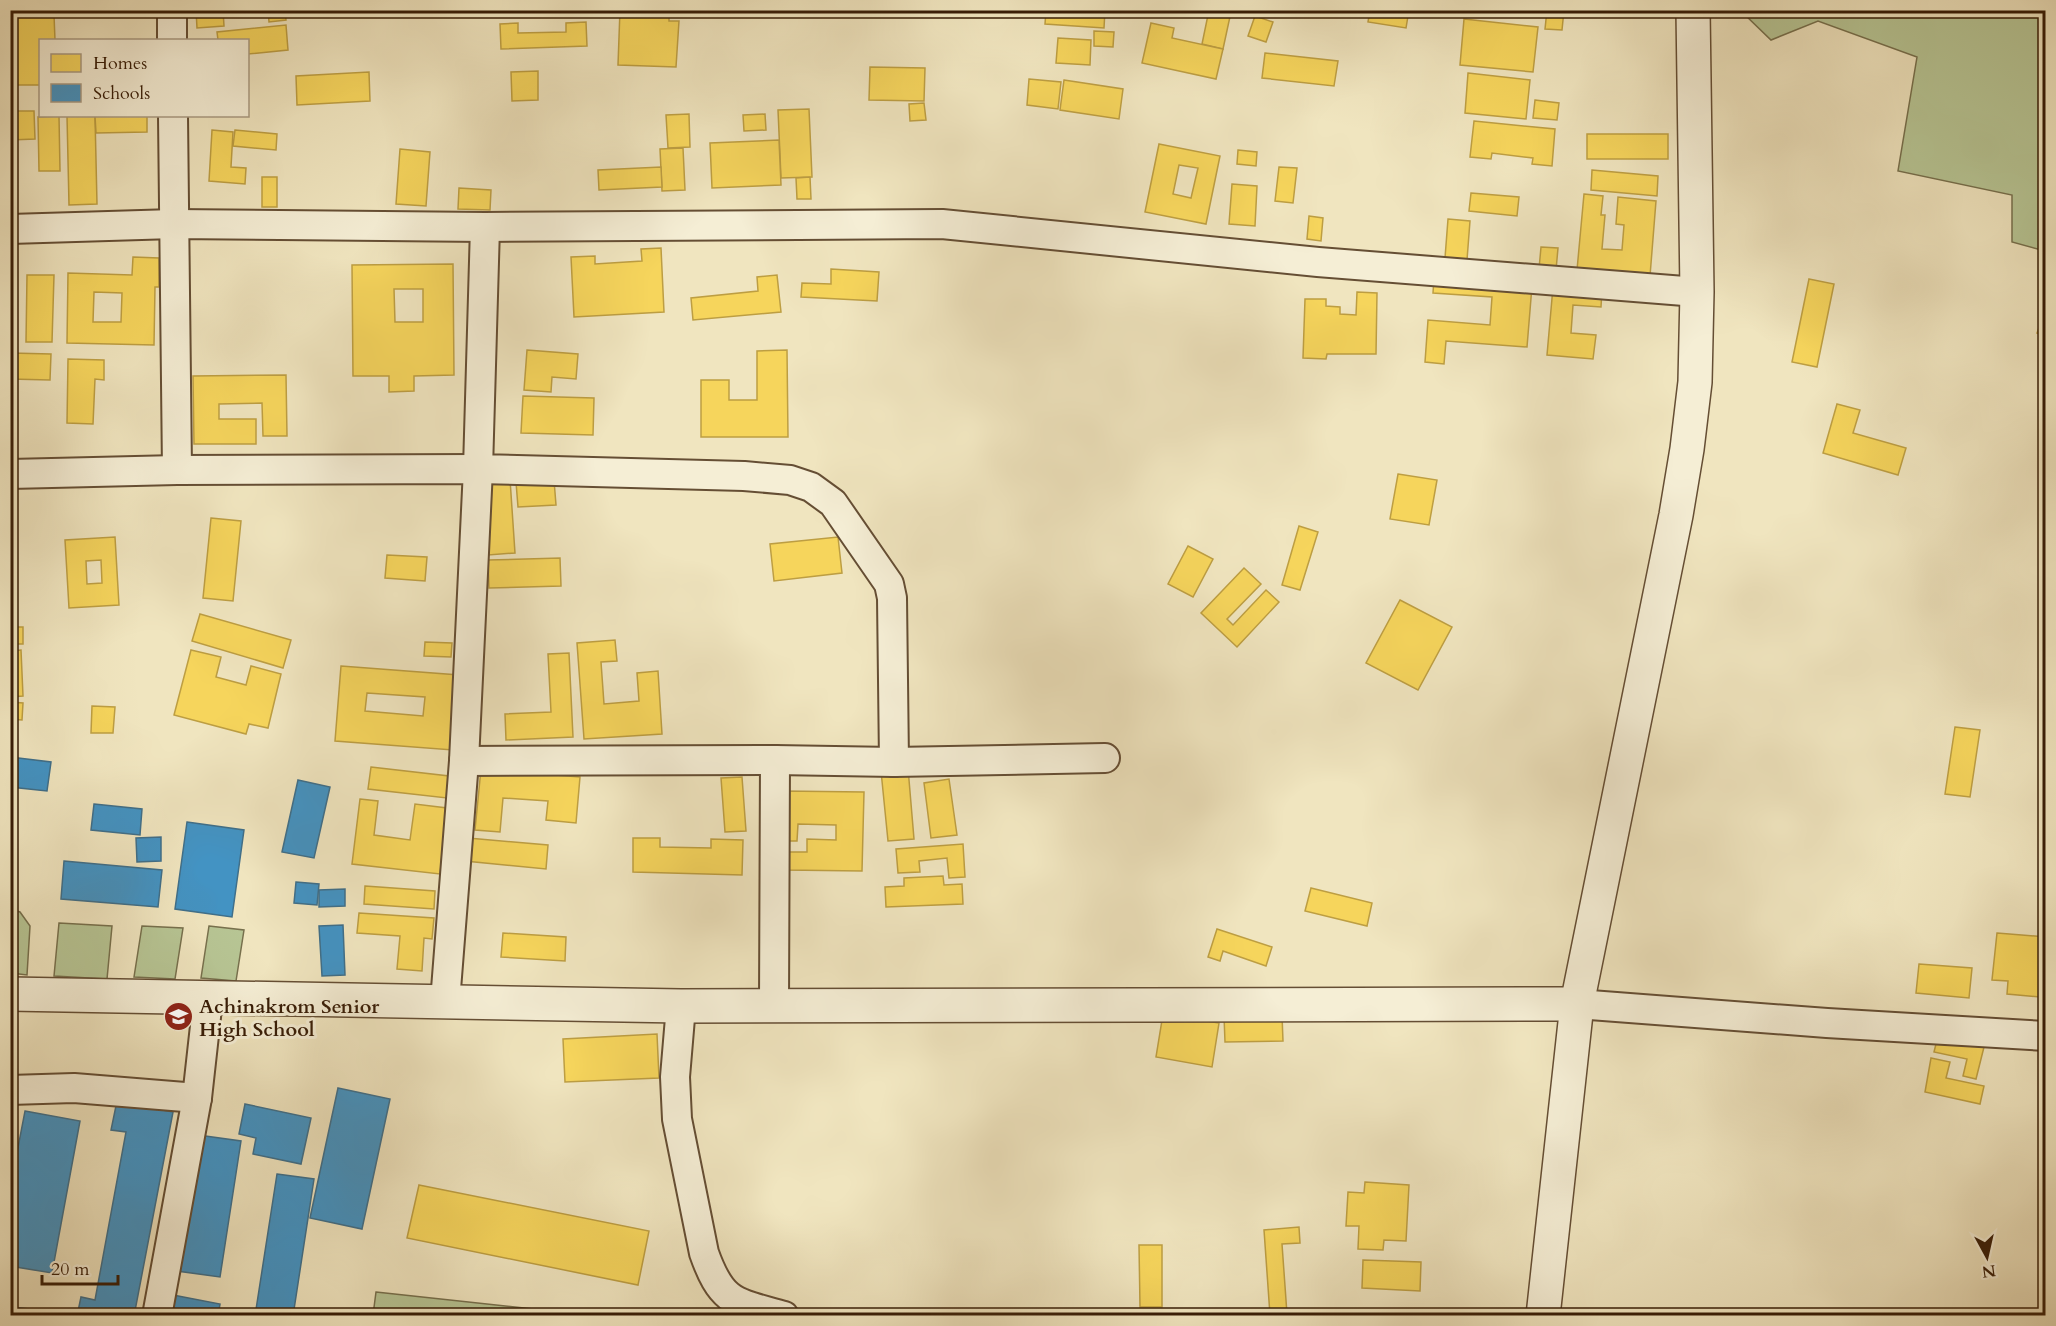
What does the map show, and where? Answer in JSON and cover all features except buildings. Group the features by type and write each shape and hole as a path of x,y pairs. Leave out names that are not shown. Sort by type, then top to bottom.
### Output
{"street":[{"path":"172,10 172,39"},
{"path":"1543,1316 1577,1004 1674,525 1687,449 1695,382 1697,292 1690,11"},
{"path":"173,117 177,470"},
{"path":"10,229 174,224 485,227 942,224 1318,262 1697,292"},
{"path":"445,1002 464,761 478,468 485,227"},
{"path":"10,474 177,470 478,468 744,476 790,480 811,487 833,503 889,584 892,598 894,762"},
{"path":"464,761 775,759 894,762 1105,758"},
{"path":"774,1006 775,759"},
{"path":"10,994 681,1006 1577,1004 1827,1023 2046,1036"},
{"path":"157,1316 197,1098 208,999"},
{"path":"681,1006 675,1077 677,1119 704,1252 711,1273 721,1290 740,1303 783,1316"},
{"path":"10,1090 74,1088 197,1098"}],"green space":[{"path":"1741,11 2045,11 2045,251 2012,242 2012,195 1898,171 1917,57 1818,21 1771,40"},
{"path":"11,909 20,912 30,926 27,975 11,973"},
{"path":"59,923 112,926 107,979 54,976"},
{"path":"142,926 183,928 175,979 134,977"},
{"path":"209,926 244,930 236,981 201,978"},
{"path":"376,1292 589,1315 373,1315"}],"place":[{"name":"Achinakrom Senior High School","path":"178,1017"}]}
